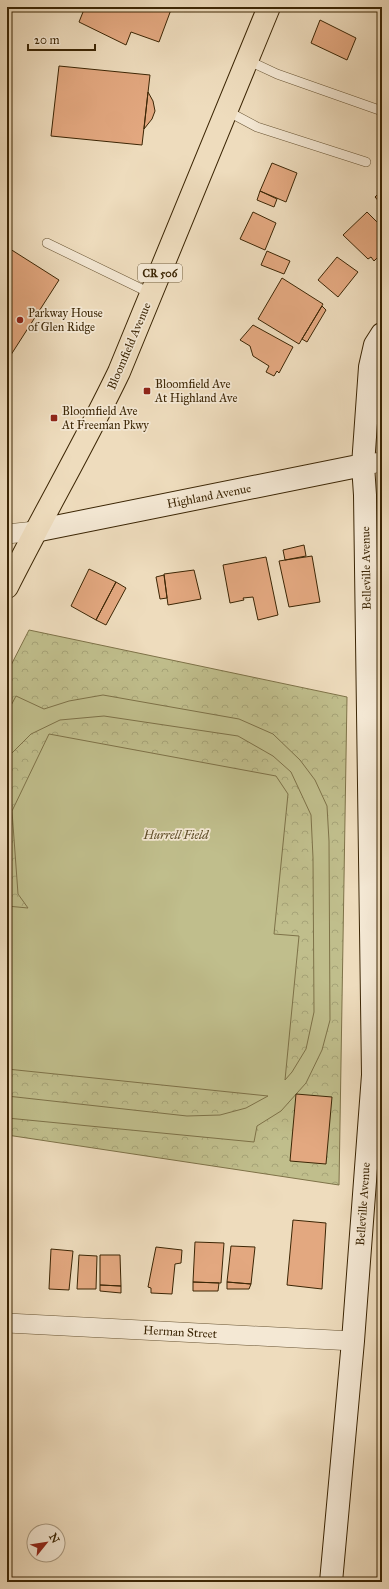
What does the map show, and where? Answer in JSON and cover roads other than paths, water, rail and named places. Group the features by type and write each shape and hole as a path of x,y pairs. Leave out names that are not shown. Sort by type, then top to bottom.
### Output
{"main road":[{"name":"Bloomfield Avenue","path":"7,587 108,394 152,294 269,7"},
{"name":"Belleville Avenue","path":"331,1582 377,1074 365,503 372,463 370,367 375,345 382,334"},
{"name":"Highland Avenue","path":"35,531 372,463"}],"street":[{"path":"7,534 35,531"},
{"name":"Herman Street","path":"7,1323 353,1342"}],"lane":[{"path":"247,60 277,74 382,111"},
{"path":"227,111 256,127 366,162"},
{"path":"46,243 152,294"}],"place":[{"name":"Parkway House of Glen Ridge","path":"20,320"},
{"name":"Bloomfield Ave At Highland Ave","path":"147,391"},
{"name":"Bloomfield Ave At Freeman Pkwy","path":"54,418"}],"park label":[{"name":"Hurrell Field","path":"176,835"}]}
